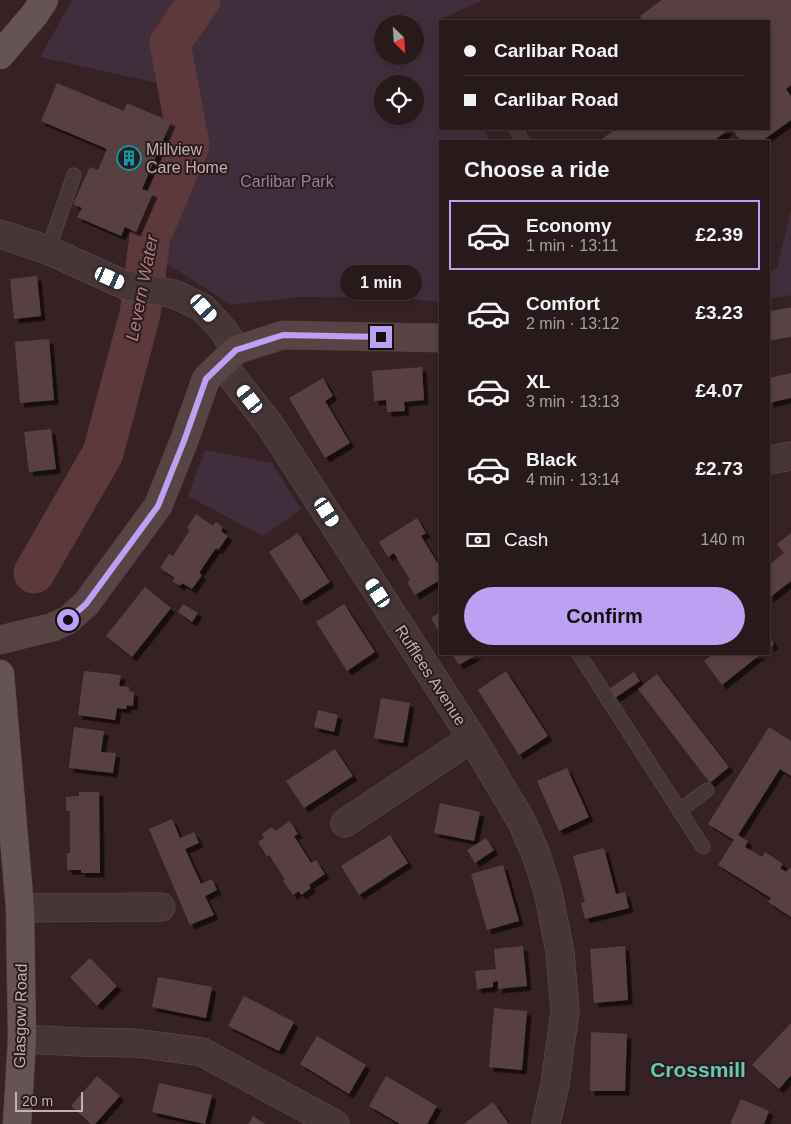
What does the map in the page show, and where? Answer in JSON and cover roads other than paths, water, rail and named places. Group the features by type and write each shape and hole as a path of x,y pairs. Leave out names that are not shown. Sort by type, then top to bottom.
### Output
{"main road":[{"path":"0,55 35,14 44,0"},
{"name":"Glasgow Road","path":"0,674 20,908 22,1039 17,1124"}],"street":[{"name":"Rufflees Avenue","path":"0,234 48,250 125,285 174,294 204,308 223,330 229,357 270,425 472,738 522,822 537,857 548,892 560,952 564,1011 555,1084 546,1124"},
{"path":"770,326 791,322"},
{"path":"0,640 53,626 68,620 86,604 158,506 206,379 229,357 283,335 439,338"},
{"path":"770,460 791,456"},
{"name":"Rufflees Avenue","path":"345,823 472,738"},
{"path":"20,908 161,907"},
{"path":"22,1039 136,1043 202,1052 334,1124"}],"lane":[{"path":"48,250 74,175"},
{"path":"580,655 703,846"},
{"path":"680,810 707,790"}],"waterway":[{"name":"Levern Water","path":"34,573 103,453 140,314 150,237 189,145 170,43 200,0"}],"place":[{"name":"Millview Care Home","path":"129,158"}],"district":[{"name":"Crossmill","path":"698,1070"}],"park label":[{"name":"Carlibar Park","path":"287,181"}]}
